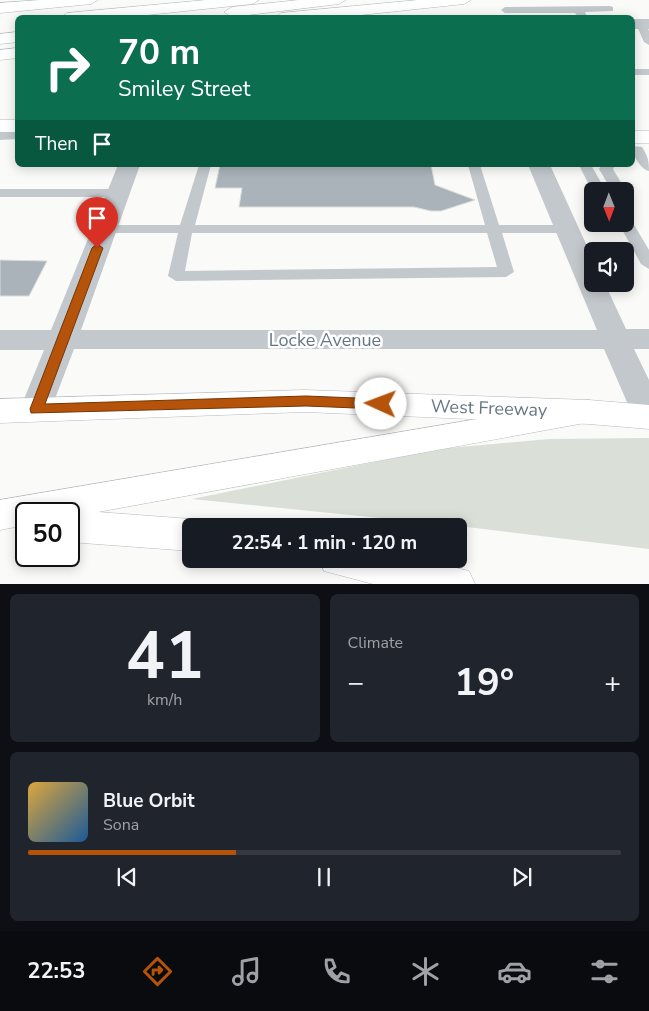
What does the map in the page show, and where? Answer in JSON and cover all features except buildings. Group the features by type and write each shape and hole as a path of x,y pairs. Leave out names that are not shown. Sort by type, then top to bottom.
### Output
{"main road":[{"path":"0,8 95,0"},
{"path":"98,15 252,0"},
{"path":"212,15 339,0"},
{"path":"311,15 464,0"},
{"path":"0,24 15,22"},
{"path":"0,39 15,37"},
{"path":"0,55 15,53"},
{"path":"0,126 15,126"},
{"name":"West Freeway","path":"0,411 306,401 649,416"},
{"path":"0,515 589,412"},
{"path":"0,521 15,522"},
{"path":"80,527 182,534"},
{"path":"380,568 455,584"}],"street":[{"path":"0,134 15,134"},
{"path":"36,409 127,167"},
{"path":"540,167 649,416"},
{"name":"Locke Avenue","path":"0,340 649,339"}],"lane":[{"path":"505,10 581,14 610,10"},
{"path":"641,24 649,42"},
{"path":"635,72 649,72"},
{"path":"204,167 186,229 176,276 506,272 475,167"},
{"path":"586,167 594,182"},
{"path":"608,167 606,169 614,182"},
{"path":"0,193 118,193"},
{"path":"104,229 566,229"},
{"path":"631,232 649,264"}],"shaded area":[{"path":"649,438 649,549 467,527 467,518 380,518 192,499 438,449 549,439"}],"route":[{"path":"97,248 36,409 306,401 381,404"}]}
